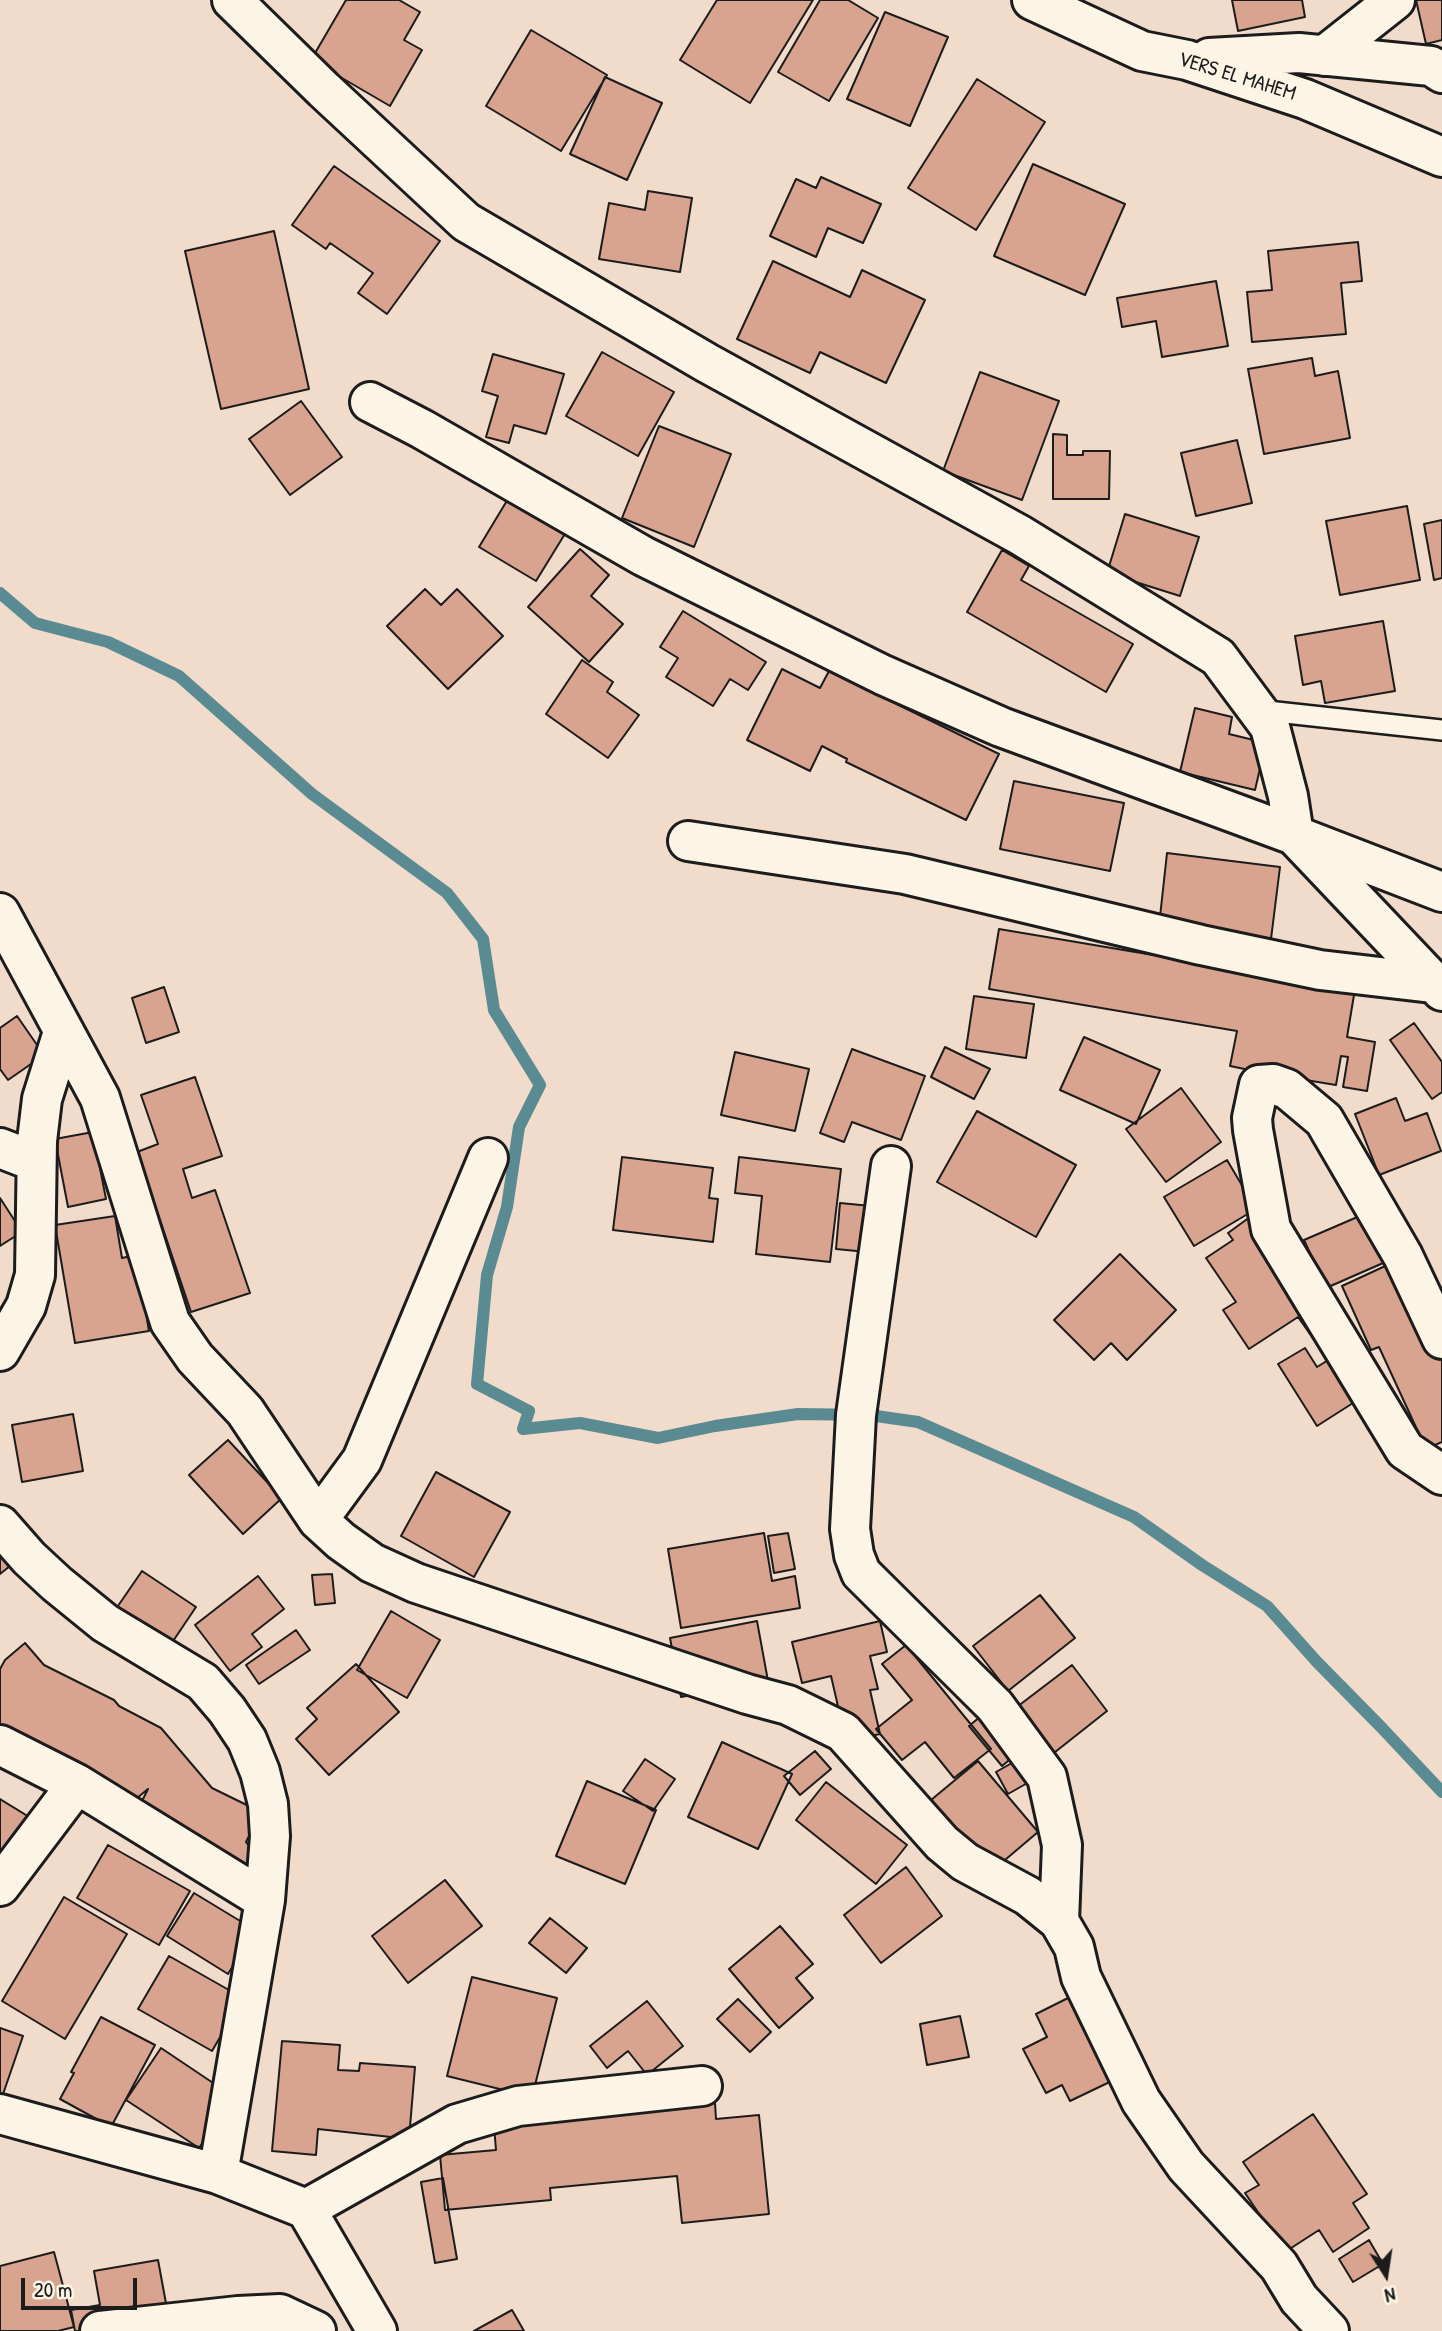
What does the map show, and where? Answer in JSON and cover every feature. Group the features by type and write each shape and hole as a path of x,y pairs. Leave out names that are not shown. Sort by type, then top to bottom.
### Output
{"street":[{"path":"232,0 466,222 707,363 1020,535 1218,657 1270,727 1288,796 1294,835 1437,987"},
{"name":"VERS EL MAHEM","path":"1032,0 1142,51 1187,60 1305,99 1442,157"},
{"path":"1324,56 1395,0"},
{"path":"1187,60 1299,53 1438,68"},
{"path":"370,402 643,556 883,675 1001,727 1442,892"},
{"path":"688,841 905,874 1202,945 1320,970 1437,987"},
{"path":"0,914 100,1098 170,1322 195,1358 245,1411 318,1520 341,1541 372,1563 415,1583 747,1694 788,1705 843,1731 942,1843 965,1863 1028,1896 1059,1921 1074,1947 1081,1977 1141,2101 1186,2166 1279,2266 1299,2299 1329,2331"},
{"path":"0,1350 26,1306 35,1275 36,1162 42,1100 64,1032"},
{"path":"1442,1339 1403,1256 1324,1120 1287,1089 1273,1084 1259,1085 1252,1130 1271,1229 1405,1450 1442,1475"},
{"path":"0,1148 36,1162"},
{"path":"318,1520 362,1460 488,1158"},
{"path":"891,1166 856,1415 850,1529 854,1555 862,1573 995,1706 1047,1777 1062,1844 1059,1921"},
{"path":"0,1525 29,1558 105,1623 203,1682 227,1710 247,1740 260,1772 268,1804 270,1836 265,1900 218,2174"},
{"path":"0,1745 77,1784 265,1900"},
{"path":"0,1886 77,1784"},
{"path":"306,2208 457,2124 518,2106 702,2086"},
{"path":"0,2114 218,2174 306,2208 377,2331"},
{"path":"100,2331 280,2314 316,2331"}],"lane":[{"path":"1257,710 1442,730"}],"building":[{"path":"346,0 399,0 420,12 404,40 422,50 390,106 311,60"},
{"path":"717,0 813,0 750,103 680,60"},
{"path":"820,0 848,0 878,18 829,101 778,72"},
{"path":"1232,0 1302,0 1305,17 1238,31"},
{"path":"1416,0 1442,0 1442,40 1426,44"},
{"path":"885,12 948,37 910,126 847,99"},
{"path":"531,30 607,75 561,151 486,106"},
{"path":"605,77 662,103 627,180 570,154"},
{"path":"977,79 1045,122 976,230 908,188"},
{"path":"1033,164 1125,204 1085,295 994,256"},
{"path":"334,166 440,241 387,314 358,293 373,273 330,243 326,249 292,225"},
{"path":"821,177 881,204 863,243 828,228 816,257 770,236 796,179 816,188"},
{"path":"648,191 692,198 680,272 599,259 609,203 645,210"},
{"path":"274,231 309,389 221,409 185,251"},
{"path":"1358,242 1362,281 1341,283 1346,334 1252,342 1247,292 1272,290 1268,251"},
{"path":"773,261 850,297 862,270 925,300 886,383 820,352 810,373 737,339"},
{"path":"1216,281 1228,346 1162,357 1156,321 1122,327 1117,298"},
{"path":"602,352 674,392 638,456 566,416"},
{"path":"493,354 564,374 546,434 514,425 509,443 486,437 498,396 482,391"},
{"path":"1312,358 1315,376 1338,371 1350,438 1264,454 1248,369"},
{"path":"980,372 1059,401 1022,500 943,471"},
{"path":"301,401 342,457 290,495 249,439"},
{"path":"659,426 731,454 694,547 622,518"},
{"path":"1053,434 1067,435 1067,455 1083,455 1083,451 1110,451 1109,499 1053,499"},
{"path":"1237,440 1252,503 1196,516 1181,453"},
{"path":"514,489 571,524 536,581 479,547"},
{"path":"1407,506 1420,580 1340,595 1326,521"},
{"path":"1125,514 1199,537 1180,596 1107,573"},
{"path":"1442,520 1442,578 1434,580 1424,524"},
{"path":"580,549 609,575 591,596 623,624 589,662 528,607"},
{"path":"1002,550 1029,566 1021,580 1133,644 1106,692 967,612"},
{"path":"425,589 441,605 457,589 503,636 448,689 387,626"},
{"path":"683,611 766,662 748,690 730,679 713,706 666,677 678,658 660,647"},
{"path":"1383,621 1395,691 1325,703 1321,681 1303,685 1295,636"},
{"path":"582,660 613,682 607,692 639,715 608,758 546,714"},
{"path":"782,669 820,688 829,671 999,754 966,820 846,762 847,759 822,746 810,771 747,740"},
{"path":"1195,708 1232,717 1229,734 1266,743 1255,790 1180,772"},
{"path":"1014,781 1124,803 1110,871 1000,849"},
{"path":"1167,853 1280,867 1271,939 1159,926"},
{"path":"999,929 1355,989 1347,1037 1375,1042 1367,1091 1343,1087 1348,1057 1341,1056 1336,1085 1269,1074 1230,1066 1237,1031 989,989"},
{"path":"164,987 179,1032 146,1043 132,998"},
{"path":"974,996 1034,1004 1026,1058 966,1049"},
{"path":"17,1016 44,1055 8,1080 0,1069 0,1028"},
{"path":"1414,1023 1442,1062 1442,1092 1432,1099 1390,1040"},
{"path":"1084,1037 1160,1070 1136,1124 1060,1090"},
{"path":"945,1047 990,1069 974,1099 931,1077"},
{"path":"852,1049 925,1076 901,1140 852,1122 844,1142 820,1133"},
{"path":"735,1052 809,1069 795,1131 721,1115"},
{"path":"195,1077 222,1156 183,1169 192,1198 215,1190 250,1293 191,1312 137,1152 158,1144 141,1095"},
{"path":"1181,1088 1221,1142 1166,1182 1126,1129"},
{"path":"1396,1098 1405,1121 1427,1113 1441,1151 1379,1175 1355,1114"},
{"path":"977,1111 1076,1165 1036,1237 937,1182"},
{"path":"93,1132 106,1199 68,1207 55,1139"},
{"path":"622,1157 713,1168 709,1198 718,1199 713,1242 613,1230"},
{"path":"739,1157 841,1169 830,1262 756,1254 762,1196 735,1193"},
{"path":"1227,1160 1256,1209 1194,1246 1164,1197"},
{"path":"0,1198 22,1232 0,1246"},
{"path":"840,1203 871,1206 867,1252 836,1249"},
{"path":"1369,1212 1390,1260 1326,1288 1304,1240"},
{"path":"115,1216 122,1258 136,1255 149,1331 75,1343 55,1225"},
{"path":"1250,1217 1335,1342 1322,1351 1298,1317 1249,1349 1223,1310 1236,1302 1206,1258 1233,1240 1228,1233"},
{"path":"1120,1254 1176,1310 1127,1360 1111,1343 1094,1360 1054,1320"},
{"path":"1396,1261 1442,1355 1442,1442 1426,1449 1379,1347 1371,1350 1342,1286"},
{"path":"1305,1348 1317,1367 1338,1354 1364,1396 1317,1426 1278,1364"},
{"path":"73,1414 83,1471 22,1482 12,1425"},
{"path":"228,1440 282,1498 243,1534 189,1475"},
{"path":"436,1472 510,1512 474,1577 401,1536"},
{"path":"764,1533 772,1581 795,1576 800,1608 681,1628 668,1549"},
{"path":"788,1533 795,1569 774,1573 768,1536"},
{"path":"0,1552 10,1566 0,1574"},
{"path":"142,1571 196,1607 163,1656 109,1619"},
{"path":"332,1574 335,1603 315,1605 312,1575"},
{"path":"258,1576 284,1609 252,1634 262,1647 230,1671 195,1625"},
{"path":"1040,1595 1075,1638 1008,1691 973,1646"},
{"path":"391,1611 440,1640 407,1698 357,1670"},
{"path":"757,1621 768,1681 681,1697 670,1638"},
{"path":"880,1621 887,1652 870,1656 878,1689 870,1690 880,1734 846,1741 831,1676 802,1683 792,1642"},
{"path":"296,1630 310,1650 259,1684 246,1665"},
{"path":"25,1643 44,1665 114,1700 119,1706 161,1728 212,1788 261,1812 246,1842 264,1863 253,1885 135,1815 148,1789 125,1808 0,1752 0,1669 5,1660"},
{"path":"906,1645 991,1749 954,1778 925,1742 902,1760 876,1729 912,1700 882,1664"},
{"path":"356,1664 399,1712 329,1775 296,1739 317,1719 307,1708"},
{"path":"1072,1665 1107,1711 1045,1760 1009,1713"},
{"path":"987,1711 1020,1751 1002,1766 969,1726"},
{"path":"722,1742 792,1774 758,1849 688,1817"},
{"path":"815,1751 831,1769 800,1795 784,1776"},
{"path":"1026,1755 1038,1777 1008,1794 996,1772"},
{"path":"645,1759 675,1779 653,1811 623,1791"},
{"path":"978,1761 1038,1832 992,1871 931,1800"},
{"path":"587,1781 656,1810 625,1884 556,1856"},
{"path":"826,1782 907,1845 876,1884 796,1820"},
{"path":"0,1799 57,1834 19,1894 0,1882"},
{"path":"108,1845 190,1891 159,1945 77,1898"},
{"path":"906,1867 942,1916 881,1963 844,1915"},
{"path":"445,1880 482,1926 408,1983 372,1936"},
{"path":"194,1893 255,1930 228,1974 167,1936"},
{"path":"64,1897 127,1934 65,2039 2,2001"},
{"path":"550,1918 587,1948 566,1973 529,1943"},
{"path":"780,1926 813,1964 796,1978 813,1998 779,2028 729,1969"},
{"path":"169,1956 243,1998 212,2051 138,2009"},
{"path":"472,1977 557,1998 532,2097 447,2076"},
{"path":"1076,1994 1118,2078 1070,2101 1062,2085 1046,2093 1023,2049 1047,2037 1036,2014"},
{"path":"738,1999 771,2032 750,2052 717,2019"},
{"path":"647,2001 683,2046 647,2075 628,2051 607,2068 590,2046"},
{"path":"960,2016 969,2057 927,2065 920,2024"},
{"path":"101,2017 155,2045 111,2127 60,2099 74,2073 71,2072"},
{"path":"0,2028 23,2036 1,2100 0,2100"},
{"path":"282,2041 340,2045 338,2070 359,2071 360,2063 415,2067 409,2139 318,2129 316,2155 272,2151"},
{"path":"161,2048 234,2097 199,2148 126,2100"},
{"path":"715,2103 716,2119 759,2115 769,2214 682,2223 677,2176 550,2188 551,2200 445,2210 440,2155 496,2150 494,2126"},
{"path":"1313,2114 1367,2194 1353,2203 1369,2228 1333,2252 1319,2230 1285,2252 1245,2193 1259,2185 1243,2162"},
{"path":"443,2178 457,2259 435,2263 421,2182"},
{"path":"1369,2240 1383,2264 1353,2282 1339,2259"},
{"path":"54,2252 74,2327 58,2331 0,2331 0,2266"},
{"path":"158,2260 170,2325 138,2331 75,2331 71,2310 100,2305 94,2271"},
{"path":"512,2310 524,2331 474,2331"}],"waterway":[{"path":"0,593 35,623 108,642 179,676 312,794 447,893 483,939 494,1010 540,1085 519,1127 507,1207 487,1275 477,1384 529,1411 523,1429 580,1423 658,1438 715,1426 798,1414 869,1415 918,1422 1134,1517 1267,1606 1442,1792"}]}
